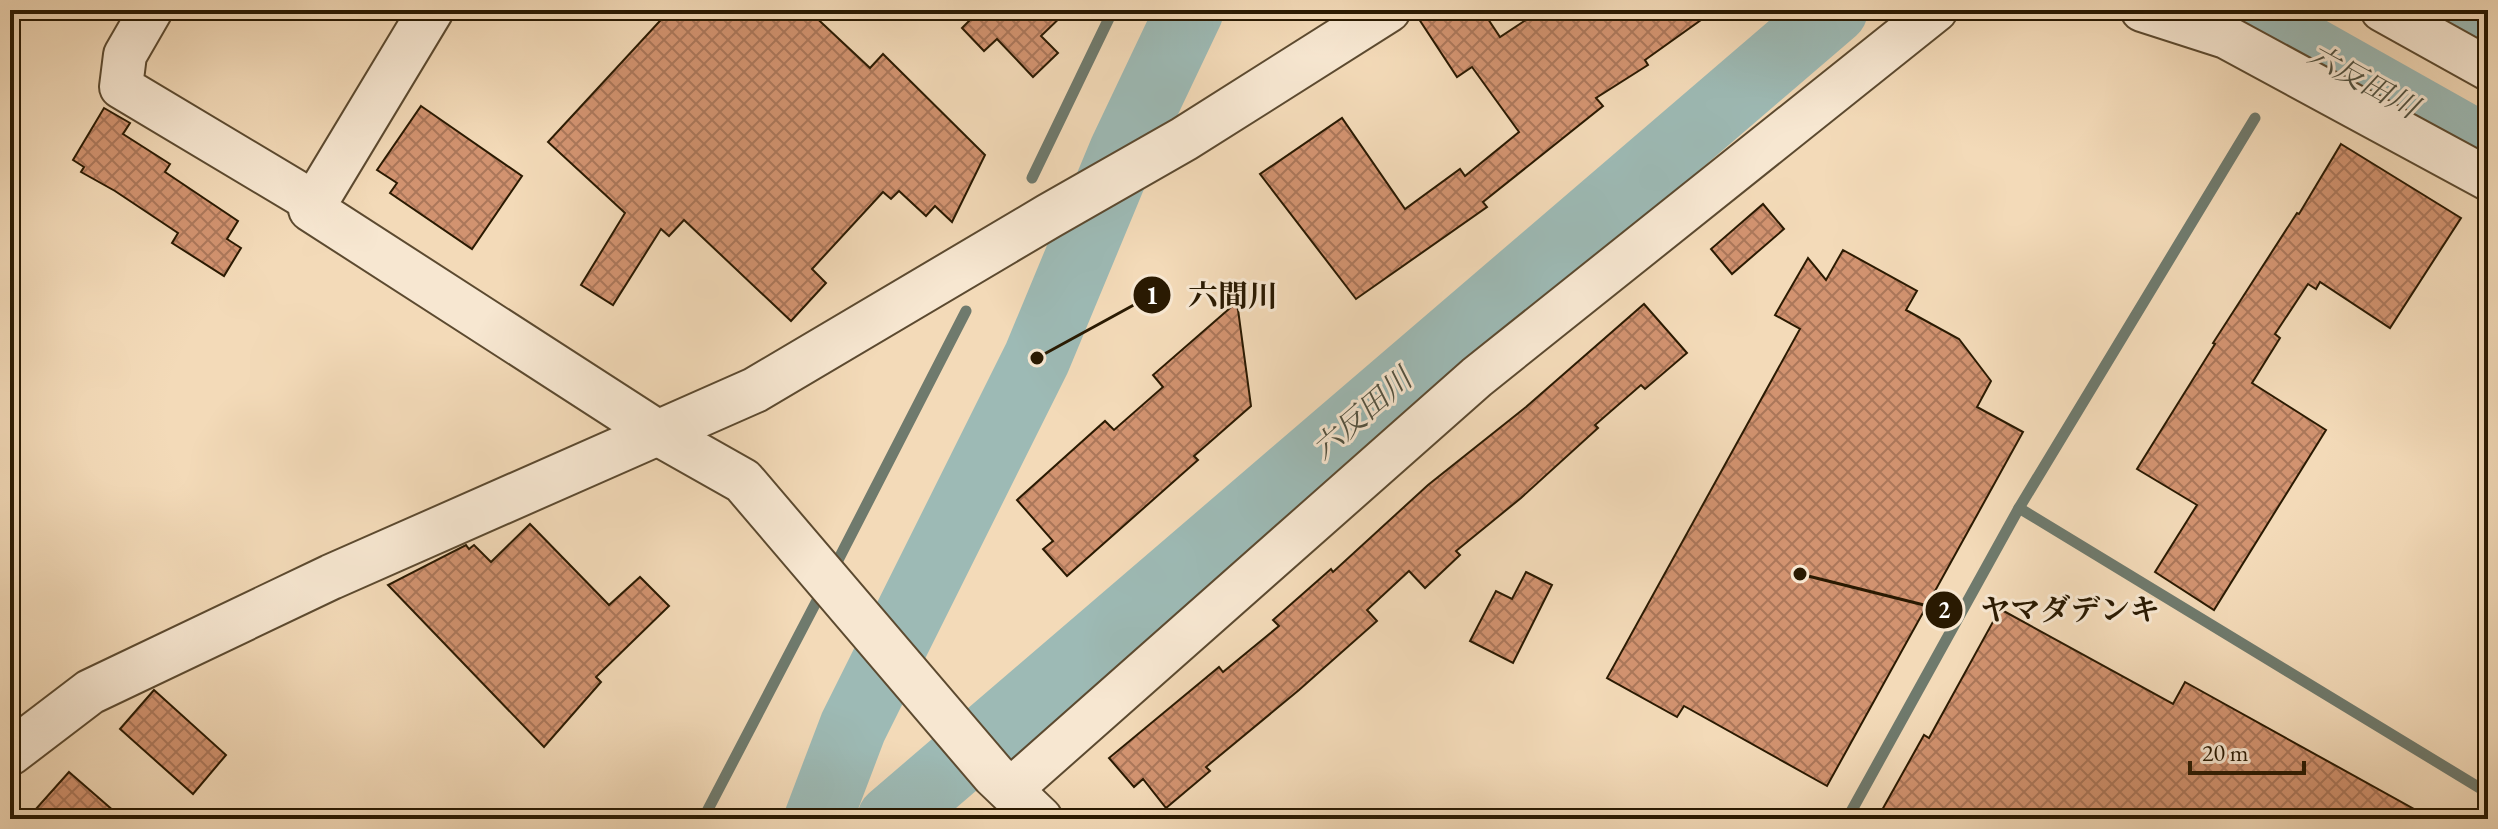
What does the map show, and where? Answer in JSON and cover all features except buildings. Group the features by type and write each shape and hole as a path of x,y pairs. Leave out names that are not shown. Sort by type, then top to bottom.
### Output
{"street":[{"path":"151,10 125,55 121,87 315,203"},
{"path":"431,10 311,209 658,433 743,481 1015,795 1477,377 1936,10"},
{"path":"10,753 90,692 331,577 755,390 1184,139 1388,10"},
{"path":"2142,10 2226,37 2488,179"},
{"path":"2382,10 2488,69"}],"waterway":[{"path":"1032,178 1113,10"},
{"path":"818,819 853,727 1037,358 1123,151 1190,10"},
{"name":"六反田川","path":"891,819 1834,10"},
{"name":"六反田川","path":"2238,10 2488,151"},
{"name":"六反田川","path":"2481,10 2488,13"},
{"path":"2019,508 2255,118"},
{"path":"833,570 966,311"},
{"path":"1847,819 2019,508 2488,793"},
{"path":"703,819 823,589"}],"place":[{"name":"六間川","path":"1037,358"},
{"name":"ヤマダデンキ","path":"1800,574"}]}
